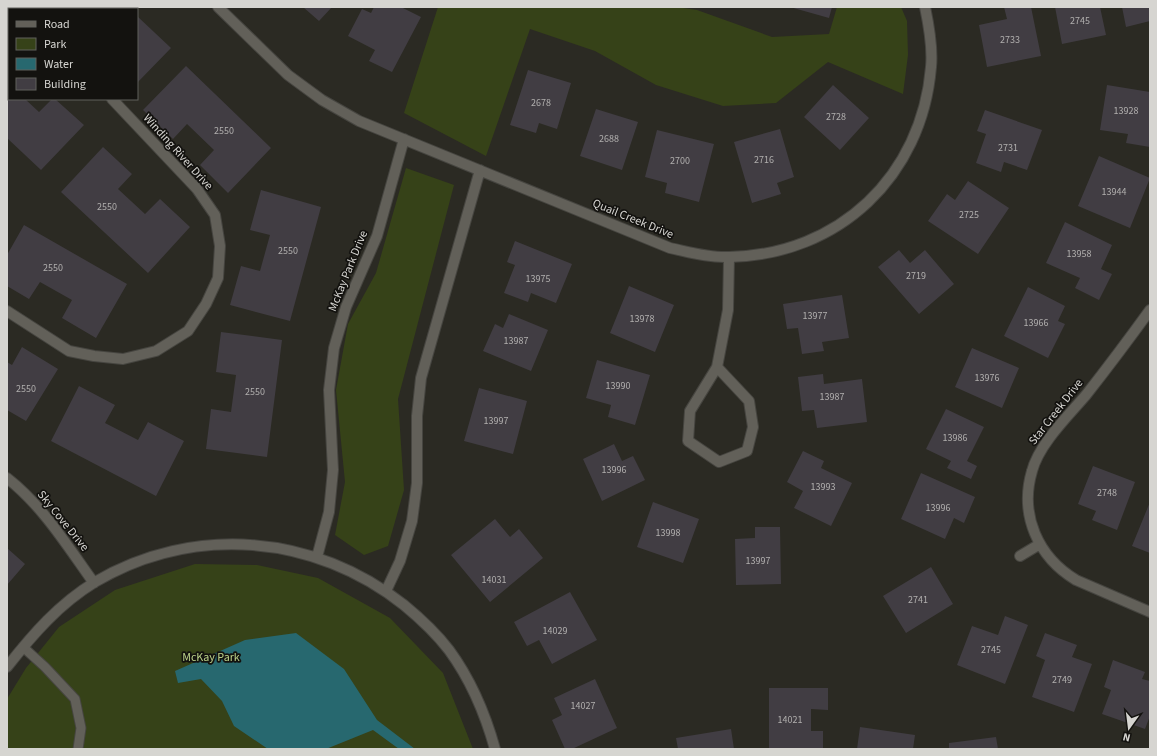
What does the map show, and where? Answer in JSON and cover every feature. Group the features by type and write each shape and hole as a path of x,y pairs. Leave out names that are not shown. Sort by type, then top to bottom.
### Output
{"street":[{"name":"Quail Creek Drive","path":"218,7 288,75 322,100 359,121 670,248 701,255 729,257 766,254 796,246 825,233 855,214 880,190 901,162 916,134 927,101 932,66 930,31 925,7"},
{"name":"Winding River Drive","path":"7,311 69,351 94,356 123,359 156,351 188,331 206,304 218,278 220,246 215,215 196,189 113,100"},
{"name":"McKay Park Drive","path":"317,557 329,512 333,470 330,390 334,348 346,307 377,236 404,139"},
{"path":"386,591 400,561 412,521 417,484 417,416 421,378 480,170"},
{"path":"717,367 750,401 753,427 747,451 719,462 688,441 690,411 717,367 728,310 729,257"},
{"name":"Star Creek Drive","path":"1150,310 1121,352 1042,448 1032,470 1028,494 1030,518 1040,544 1052,561 1066,574 1076,580 1150,612"},
{"name":"Sky Cove Drive","path":"7,478 16,485 42,512 94,583"},
{"path":"7,667 34,633 61,607 94,583 123,568 163,553 200,546 237,544 280,547 317,557 356,573 386,591 424,621 448,649 469,681 486,720 495,749"},
{"path":"1020,556 1040,544"}],"lane":[{"path":"23,647 45,667 75,699 81,728 78,749"}],"green space":[{"path":"438,7 676,7 697,10 772,37 829,34 837,7 901,7 907,21 908,55 903,94 828,62 776,103 723,106 656,85 595,51 530,29 486,156 404,113"},
{"path":"406,168 454,185 398,399 404,490 388,546 364,555 335,535 345,482 336,390 348,324 376,273"},
{"name":"McKay Park","path":"195,564 257,565 318,578 390,618 443,673 473,749 7,749 7,699 26,668 59,627 115,590"}],"water":[{"path":"296,633 344,669 377,720 415,749 399,749 373,730 326,749 268,749 234,726 222,701 201,679 178,683 175,671 245,640"}],"building":[{"path":"128,7 129,8 44,8"},
{"path":"303,7 332,7 319,21"},
{"path":"374,7 401,7 421,17 392,72 369,61 375,50 348,36 362,9 371,13"},
{"path":"790,7 832,7 829,18"},
{"path":"1004,7 1031,7 1041,56 987,67 979,25 1007,19"},
{"path":"1055,7 1100,7 1106,35 1062,44"},
{"path":"1122,7 1150,7 1150,21 1126,27"},
{"path":"138,17 171,48 138,82"},
{"path":"7,54 8,100 26,100 39,112 51,100 56,100 84,125 41,170 7,138"},
{"path":"186,66 271,148 228,193 200,165 214,150 187,124 173,139 143,110"},
{"path":"528,70 571,83 557,129 539,123 536,133 510,125"},
{"path":"833,85 869,118 840,150 804,117"},
{"path":"1107,85 1150,92 1150,147 1126,143 1128,134 1100,130"},
{"path":"596,109 638,122 622,170 580,156"},
{"path":"985,110 1042,130 1027,170 1004,162 1001,172 976,163 986,134 977,131"},
{"path":"780,129 794,177 777,183 781,194 752,203 734,142"},
{"path":"657,130 714,144 699,202 665,193 667,183 645,177"},
{"path":"103,147 132,174 118,189 145,214 160,199 190,227 148,273 61,192"},
{"path":"1099,156 1150,178 1130,228 1078,206"},
{"path":"968,181 1009,208 978,254 928,221 947,194 955,200"},
{"path":"261,190 321,207 290,321 230,305 241,266 260,271 270,235 250,230"},
{"path":"1065,222 1112,245 1101,269 1112,274 1099,300 1075,288 1080,278 1046,263"},
{"path":"24,225 127,284 96,338 62,318 72,300 40,282 29,299 7,286 7,255"},
{"path":"515,241 572,264 556,303 531,293 528,302 504,293 515,265 507,262"},
{"path":"899,250 910,263 925,250 954,284 919,314 878,267"},
{"path":"629,286 674,305 655,352 610,333"},
{"path":"1028,287 1065,306 1058,321 1065,324 1048,358 1004,336"},
{"path":"842,295 849,338 822,342 824,351 802,354 798,328 787,329 783,304"},
{"path":"509,314 548,330 531,371 483,351 495,324 503,328"},
{"path":"221,332 282,340 267,457 206,449 211,409 231,412 236,375 216,372"},
{"path":"22,347 58,369 26,421 7,410 7,362 12,365"},
{"path":"972,348 1019,368 1002,408 955,387"},
{"path":"597,360 650,375 635,425 608,417 611,405 586,398"},
{"path":"823,374 824,384 862,379 867,422 817,428 814,410 802,411 798,377"},
{"path":"79,386 115,405 105,423 138,440 148,422 184,441 156,496 51,441"},
{"path":"479,388 527,401 513,454 464,441"},
{"path":"946,409 984,427 967,461 977,466 971,479 947,468 951,461 926,449"},
{"path":"614,444 622,461 633,456 645,480 602,501 583,459"},
{"path":"803,451 824,461 821,468 852,483 831,526 794,508 803,491 787,482"},
{"path":"1093,466 1135,482 1117,530 1092,520 1096,511 1078,504"},
{"path":"921,473 975,497 964,523 954,518 945,539 901,519"},
{"path":"653,502 699,519 683,563 637,547"},
{"path":"1150,502 1150,553 1132,546"},
{"path":"495,519 510,537 519,529 543,558 490,602 451,555"},
{"path":"755,527 780,527 781,584 736,585 735,539 755,538"},
{"path":"7,548 25,564 7,585"},
{"path":"931,567 953,604 906,633 883,596"},
{"path":"570,592 597,640 552,664 539,640 527,646 514,622"},
{"path":"1005,616 1028,625 1005,684 957,665 972,626 998,635"},
{"path":"1045,633 1077,645 1072,657 1092,664 1074,712 1032,697 1045,660 1036,656"},
{"path":"1113,660 1145,672 1142,679 1150,681 1150,716 1145,729 1102,714 1111,690 1104,687"},
{"path":"595,679 617,728 572,749 565,749 552,720 562,715 554,698"},
{"path":"769,688 828,688 828,710 811,709 811,731 823,731 823,749 769,749"},
{"path":"860,727 915,735 913,749 857,749"},
{"path":"731,729 734,749 678,749 676,738"},
{"path":"996,737 998,749 949,749 949,743"}]}
